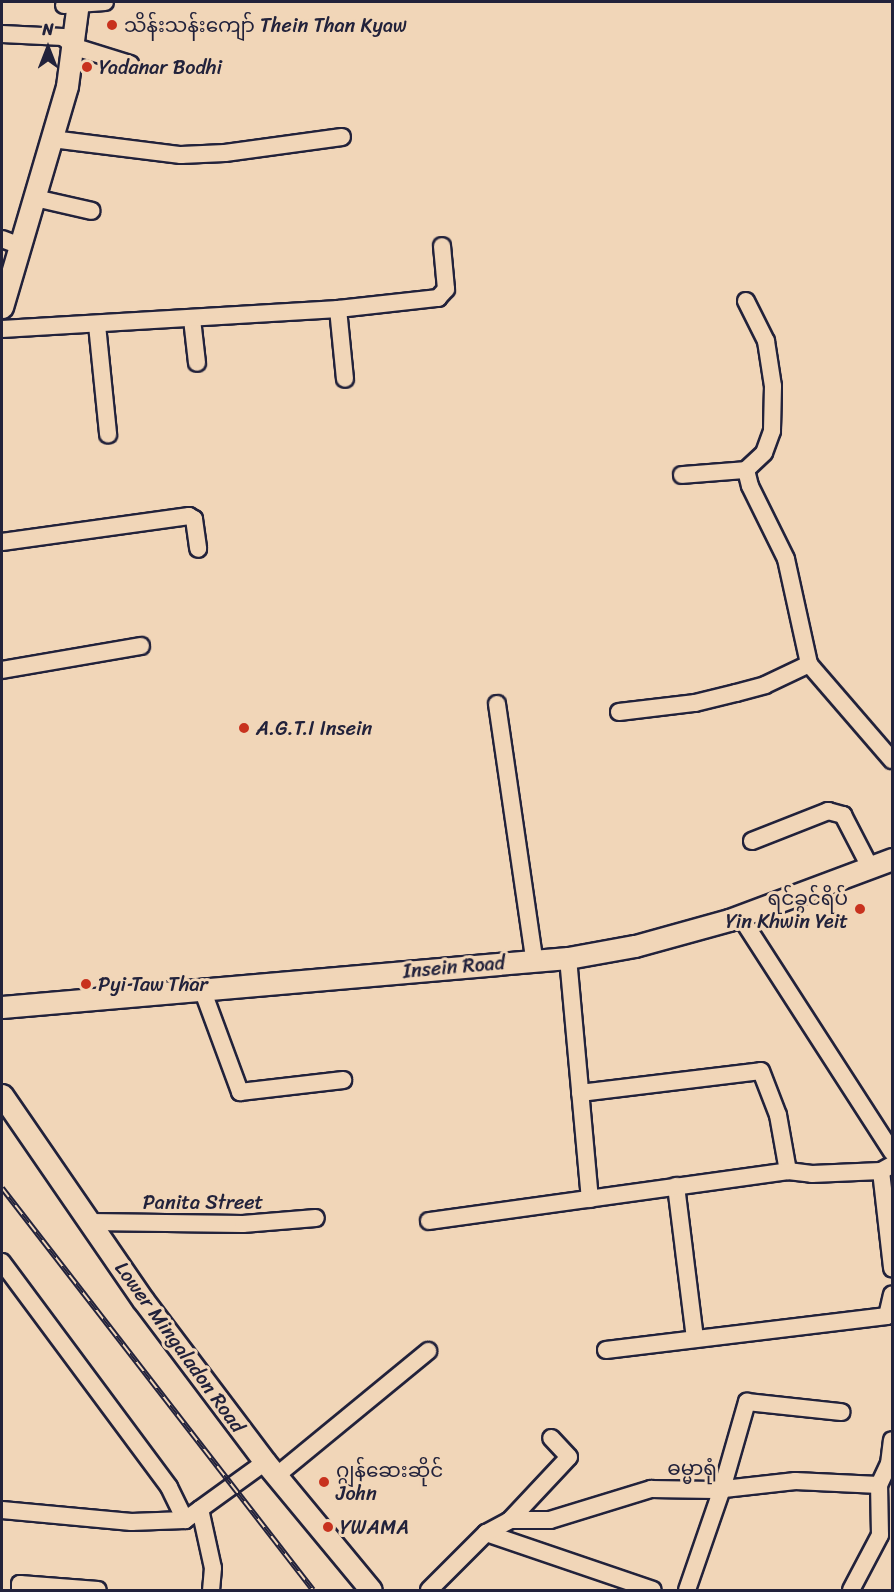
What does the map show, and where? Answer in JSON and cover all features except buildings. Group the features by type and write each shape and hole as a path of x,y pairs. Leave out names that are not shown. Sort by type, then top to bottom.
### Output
{"main road":[{"path":"2,307 10,242 35,198 52,139 69,42 71,3"},
{"path":"2,266 54,85 69,42"},
{"name":"Insein Road","path":"2,1008 534,959 567,958 635,946 740,916 892,859"},
{"name":"Lower Mingaladon Road","path":"2,1095 89,1222 271,1469 371,1590"}],"street":[{"path":"71,3 105,2"},
{"path":"2,34 69,42 130,64"},
{"path":"52,139 181,155 225,153 342,136"},
{"path":"35,198 92,211"},
{"path":"2,329 338,309 444,294 442,246"},
{"path":"682,476 746,470 764,453 772,431 773,386 766,341 746,301"},
{"path":"338,309 345,379"},
{"path":"192,319 197,363"},
{"path":"97,325 108,434"},
{"path":"746,470 786,560 809,664 892,760"},
{"path":"2,542 189,516 194,519 198,549"},
{"path":"2,670 141,646"},
{"path":"619,712 695,703 736,693 765,685 809,664"},
{"path":"497,704 534,959"},
{"path":"752,841 828,811 843,815 870,867"},
{"path":"740,916 892,1152"},
{"path":"567,958 590,1199"},
{"path":"202,989 240,1092 343,1080"},
{"path":"580,1093 761,1071 777,1115 788,1171"},
{"path":"429,1221 788,1171 812,1174 887,1168 892,1268"},
{"path":"676,1186 695,1339"},
{"name":"Panita Street","path":"89,1222 243,1224 316,1218"},
{"path":"2,1262 169,1487 185,1520"},
{"path":"606,1350 887,1316 892,1295"},
{"path":"2,1510 131,1522 185,1520 200,1509 271,1469 428,1351"},
{"path":"687,1590 722,1489 747,1402 841,1412"},
{"path":"429,1590 486,1533 510,1520 569,1457 551,1438"},
{"path":"851,1590 880,1534 879,1485 891,1465 892,1440"},
{"name":"ဓမ္မာရုံ","path":"510,1520 549,1520 651,1489 722,1489 795,1481 879,1485"},
{"path":"200,1509 210,1549 211,1590"},
{"path":"486,1533 653,1590"},
{"path":"20,1590 20,1584 98,1590"}],"railway":[{"path":"2,1188 313,1590"}],"place":[{"name":"သိန်းသန်းကျော် Thein Than Kyaw","path":"112,25"},
{"name":"Yadanar Bodhi","path":"87,67"},
{"name":"A.G.T.I Insein","path":"244,728"},
{"name":"ရင်ခွင်ရိပ် Yin Khwin Yeit","path":"860,909"},
{"name":"Pyi Taw Thar","path":"86,984"},
{"name":"ဂျွန်ဆေးဆိုင် John","path":"324,1482"},
{"name":"YWAMA","path":"328,1527"}]}
